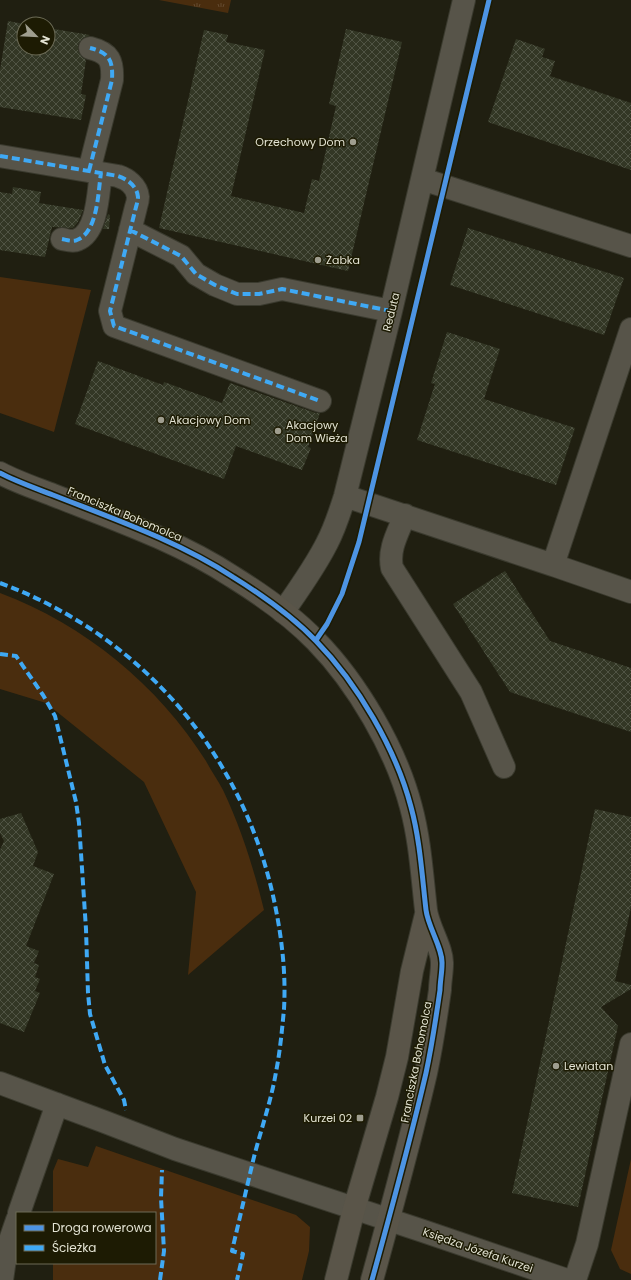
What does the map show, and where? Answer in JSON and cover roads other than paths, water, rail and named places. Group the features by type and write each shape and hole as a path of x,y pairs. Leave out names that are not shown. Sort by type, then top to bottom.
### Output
{"street":[{"name":"Reduta","path":"284,612 309,574 338,520 391,311 464,0"},
{"path":"62,239 76,241 86,235 94,221 95,172 112,80 112,66 108,56 100,50 90,48"},
{"path":"0,156 125,178 134,187 138,196 110,311 114,326 320,401"},
{"path":"422,179 631,246"},
{"path":"130,230 181,256 196,274 237,294 259,294 282,289 391,311"},
{"path":"553,565 631,329"},
{"name":"Franciszka Bohomolca","path":"2,474 178,547 231,575 284,612 316,640 347,678 363,702 387,745 404,784 415,825 424,885 426,914 443,962 437,1014 422,1088 389,1220 372,1280"},
{"path":"345,496 631,592"},
{"path":"405,515 391,550 390,560 392,568 471,692 504,767"},
{"name":"Franciszka Bohomolca","path":"336,1280 354,1209 392,1077 412,971 426,914"},
{"path":"575,1280 587,1244 631,1044"},
{"name":"Księdza Józefa Kurzei","path":"0,1083 175,1149 567,1280"},
{"path":"19,1212 57,1104"},
{"path":"2,1280 6,1252 16,1223"}],"place":[{"name":"Orzechowy Dom","path":"353,142"},
{"name":"Żabka","path":"318,260"},
{"name":"Akacjowy Dom","path":"161,420"},
{"name":"Akacjowy Dom Wieża","path":"278,431"},
{"name":"Lewiatan","path":"556,1066"},
{"name":"Kurzei 02","path":"360,1118"}]}
